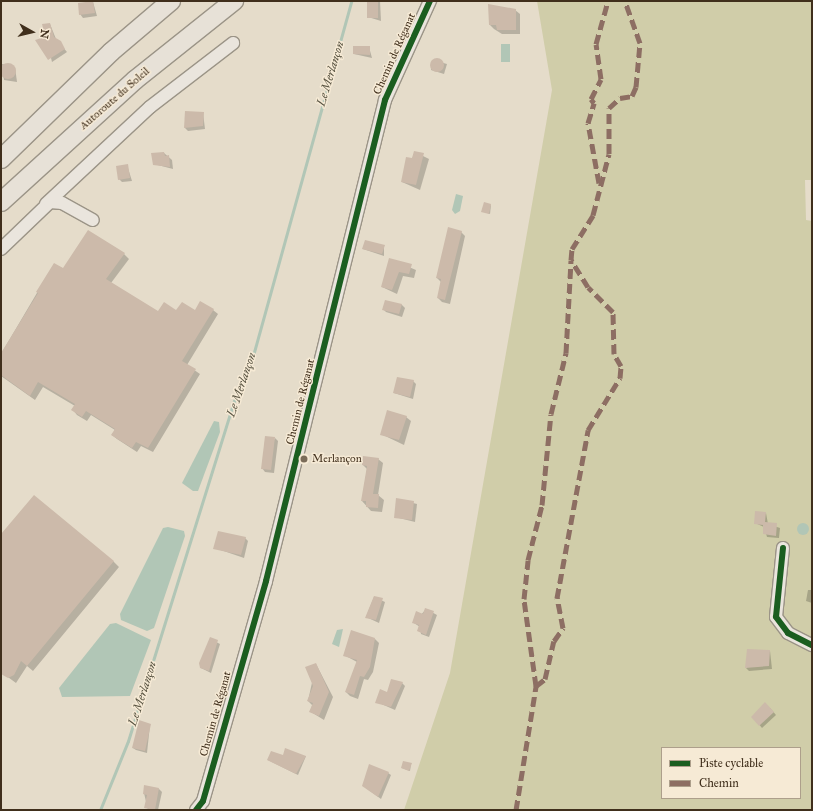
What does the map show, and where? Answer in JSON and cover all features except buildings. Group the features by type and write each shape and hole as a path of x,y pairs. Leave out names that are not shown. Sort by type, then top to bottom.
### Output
{"highway":[{"path":"1,159 171,1"},
{"name":"Autoroute du Soleil","path":"1,202 135,80 234,1"}],"street":[{"name":"Chemin de Réganat","path":"196,810 203,801 266,581 385,100 430,1"},
{"path":"1,249 46,204 150,107 232,43"},
{"path":"46,204 62,203 93,220"},
{"path":"783,548 776,617 788,633 812,645"}],"shaded area":[{"path":"537,1 812,1 812,180 805,180 806,220 812,221 812,810 404,810 450,673 552,90"},
{"path":"501,44 510,44 510,62 501,62"},
{"path":"456,194 463,196 460,211 455,214 452,210"},
{"path":"214,421 219,422 220,432 198,491 193,491 182,483"},
{"path":"801,523 805,523 809,529 805,535 801,535 797,531 797,527"},
{"path":"168,527 184,531 185,536 154,628 147,631 121,620 120,614 163,528"},
{"path":"116,623 151,640 130,696 62,697 59,688 110,624"},
{"path":"343,629 339,647 332,644 337,630"}],"waterway":[{"name":"Le Merlançon","path":"100,810 128,741 234,401 249,370 351,1"}],"marked path":[{"path":"599,183 588,123 594,103 591,99 601,79 596,44 608,1"},
{"path":"516,810 536,686 545,679 554,641 563,628 557,598 588,430 620,378 621,366 614,354 613,312 588,287 571,260 572,249 593,215 609,154 609,108 620,98 632,96 636,87 640,43 625,1"},
{"path":"536,686 524,599 528,560 542,505 551,414 566,353 571,260"}],"cycle path":[{"path":"196,810 203,801 266,581 385,100 430,1"},
{"path":"783,548 776,617 788,633 812,645"}],"place":[{"name":"Merlançon","path":"304,459"}]}
